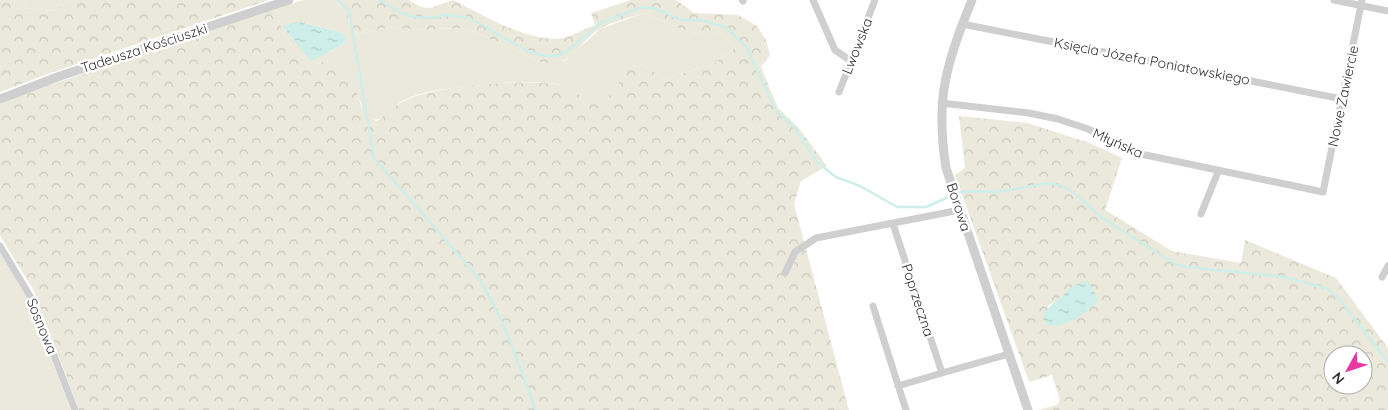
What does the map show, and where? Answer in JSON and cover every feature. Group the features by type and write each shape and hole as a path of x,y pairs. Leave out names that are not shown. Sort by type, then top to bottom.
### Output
{"street":[{"name":"Tadeusza Kościuszki","path":"0,99 68,73 289,0"},
{"path":"812,0 835,50 851,61"},
{"name":"Lwowska","path":"839,92 875,0"},
{"name":"Borowa","path":"972,0 947,68 941,103 941,134 946,168 1028,410"},
{"path":"1334,0 1362,3 1388,11"},
{"name":"Nowe Zawiercie","path":"1323,192 1362,3"},
{"name":"Księcia Józefa Poniatowskiego","path":"962,24 1342,99"},
{"name":"Młyńska","path":"941,103 1029,113 1088,129 1136,153 1218,172 1323,192"},
{"path":"1201,214 1218,172"},
{"path":"785,273 795,252 816,238 893,224 958,206"},
{"name":"Poprzeczna","path":"893,224 942,373"},
{"name":"Sosnowa","path":"0,246 34,301 74,410"},
{"path":"1382,277 1388,266"},
{"path":"873,306 906,410"},
{"path":"898,386 1009,354"}],"green space":[{"path":"0,0 27,0 23,8 54,11 70,0 269,0 53,72 0,92"},
{"path":"27,0 70,0 54,11 23,8"},
{"path":"303,0 335,0 346,15 354,33 360,34 388,27 414,30 461,28 475,32 543,63 565,61 600,29 644,13 673,26 693,32 703,34 723,33 735,48 713,64 664,79 644,65 626,68 617,87 601,102 587,102 562,85 536,82 497,83 446,89 414,96 399,103 385,116 376,120 363,116 361,102 329,59 314,65 293,48 281,27 275,9","holes":["301,22 343,33 346,39 344,44 329,52 296,42 289,34"]},
{"path":"335,0 409,0 421,7 430,8 453,0 489,19 528,35 555,39 569,36 595,25 591,13 631,0 676,0 694,13 738,15 757,26 766,40 770,55 761,67 778,108 798,127 827,166 801,181 794,204 849,410 79,410 33,289 0,236 0,104 20,95 275,9 281,27 293,48 314,65 329,59 336,63 348,75 356,91 363,116 377,121 401,103 418,96 436,91 505,83 528,82 562,85 571,89 583,99 598,102 612,93 626,68 644,65 664,79 713,64 735,48 723,33 703,34 693,32 673,26 644,13 605,26 592,34 575,52 562,61 543,63 475,32 461,28 414,30 388,27 360,34 354,33 346,15"},
{"path":"959,116 1027,123 1090,143 1122,158 1105,210 1172,251 1241,263 1245,240 1336,278 1388,348 1388,410 1038,410 1057,405 1060,400 1052,375 1029,382 955,175 965,168","holes":["1079,283 1091,290 1098,299 1081,314 1060,325 1047,323 1048,306"]},
{"path":"0,253 29,301 71,410 0,410"}],"water":[{"path":"301,22 343,33 346,39 344,44 311,61 283,27"},
{"path":"1088,281 1098,299 1091,308 1071,321 1058,326 1047,324 1044,321 1044,314 1053,304 1073,286"}],"waterway":[{"path":"338,0 349,11 374,158 477,276 503,324 536,410"},
{"path":"379,0 403,14 416,17 433,18 446,15 469,18 528,51 544,56 555,56 566,52 601,23 642,7 654,8 681,20 700,20 726,27 747,48 776,111 795,128 816,161 836,177 860,186 897,207 926,207 953,195"},
{"path":"958,193 968,191 997,192 1049,183 1062,186 1073,192 1101,217 1175,264 1187,267 1284,277 1326,288 1337,296 1388,362"}]}
